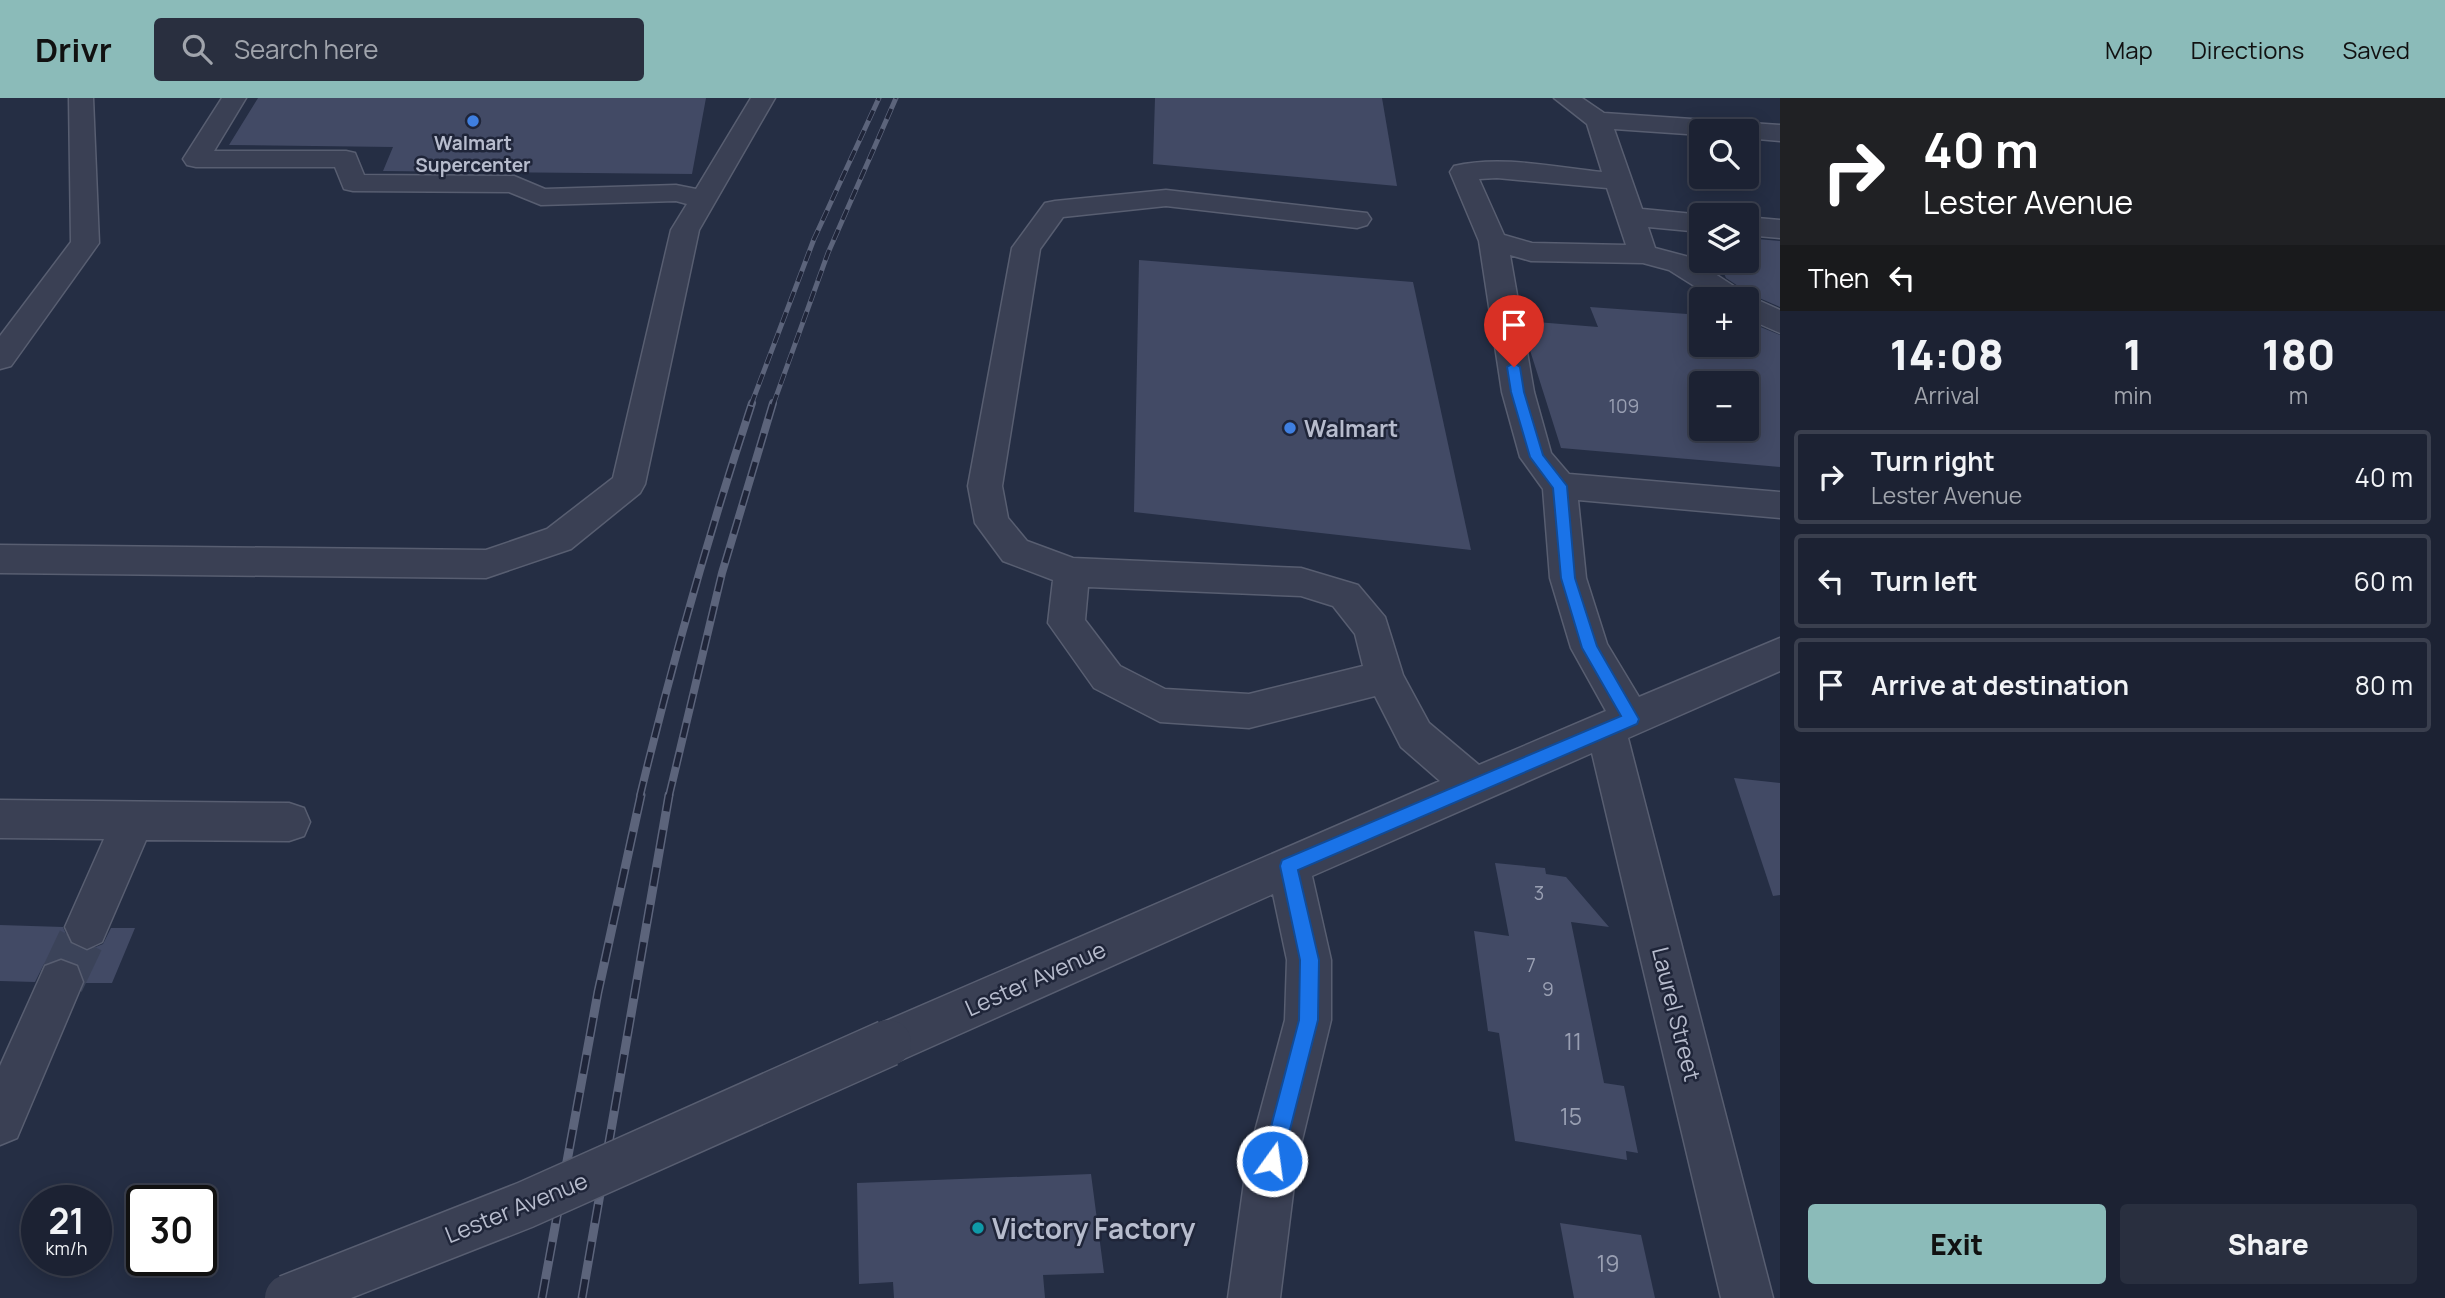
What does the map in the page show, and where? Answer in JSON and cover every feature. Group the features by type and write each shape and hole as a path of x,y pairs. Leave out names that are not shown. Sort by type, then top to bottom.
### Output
{"street":[{"path":"0,358 85,243 81,98"},
{"path":"234,98 196,159 346,159 353,183 514,184 541,197 676,193 704,199"},
{"path":"0,559 486,564 559,539 628,484 685,230 763,98"},
{"path":"1566,98 1598,120 1780,133"},
{"path":"1598,120 1643,254"},
{"path":"1618,181 1497,170 1462,172 1493,241 1518,392 1536,457 1560,486 1780,505"},
{"path":"1357,219 1166,198 1055,209 1026,248 985,486 992,523 1015,551 1072,572 1301,582 1345,595 1372,628 1385,677 1415,735 1474,786"},
{"path":"1630,217 1689,222"},
{"path":"1759,227 1780,229"},
{"path":"1493,241 1531,252 1643,254 1679,263 1717,287"},
{"path":"1759,312 1780,323"},
{"name":"Laurel Street","path":"1560,486 1568,578 1590,648 1619,724 1747,1298"},
{"path":"1072,572 1066,623 1107,677 1160,705 1249,711 1385,677"},
{"name":"Lester Avenue","path":"288,1298 526,1205 1288,866 1780,654"},
{"path":"0,819 289,822"},
{"path":"87,927 134,820"},
{"path":"1254,1298 1272,1161 1308,1020 1309,960 1288,866"},
{"path":"0,1121 61,982"}],"building":[{"name":"Walmart Supercenter","path":"258,98 706,98 692,174 383,171 393,147 229,145"},
{"path":"1155,98 1382,98 1397,186 1153,164"},
{"path":"1759,239 1780,241 1780,307 1759,298 1759,287 1740,287 1726,278 1724,273 1759,273"},
{"name":"Walmart","path":"1139,260 1413,282 1471,550 1134,512"},
{"path":"1590,307 1689,314 1689,357 1759,357 1759,326 1780,335 1780,467 1561,448 1528,344 1524,321 1598,327"},
{"path":"1734,778 1780,783 1780,895 1773,896"},
{"path":"1495,863 1545,868 1546,874 1566,877 1609,927 1571,922 1604,1083 1624,1086 1638,1153 1626,1151 1627,1160 1515,1141 1499,1033 1488,1031 1474,931 1509,936"},
{"path":"0,925 63,927 70,943 86,951 103,944 111,928 135,928 112,983 85,983 79,965 62,958 44,964 35,982 0,981"},
{"name":"Victory Factory","path":"1091,1174 1104,1273 1043,1275 1045,1298 894,1298 893,1282 859,1284 857,1183"},
{"path":"1560,1223 1641,1235 1655,1298 1574,1298"}],"tunnel":[{"path":"61,982 87,927"}],"railway":[{"path":"751,405 814,239 879,98"},
{"path":"773,405 828,253 896,98"},
{"path":"640,796 692,598 752,403"},
{"path":"669,796 722,573 773,403"},
{"path":"542,1298 598,992 641,795"},
{"path":"582,1298 669,795"}],"place":[{"name":"Walmart Supercenter","path":"473,121"},
{"name":"Walmart","path":"1290,428"},
{"name":"Victory Factory","path":"978,1228"}],"route":[{"path":"1272,1161 1308,1020 1309,960 1288,866 1631,719 1590,648 1568,578 1560,486 1536,457 1514,367"}]}
